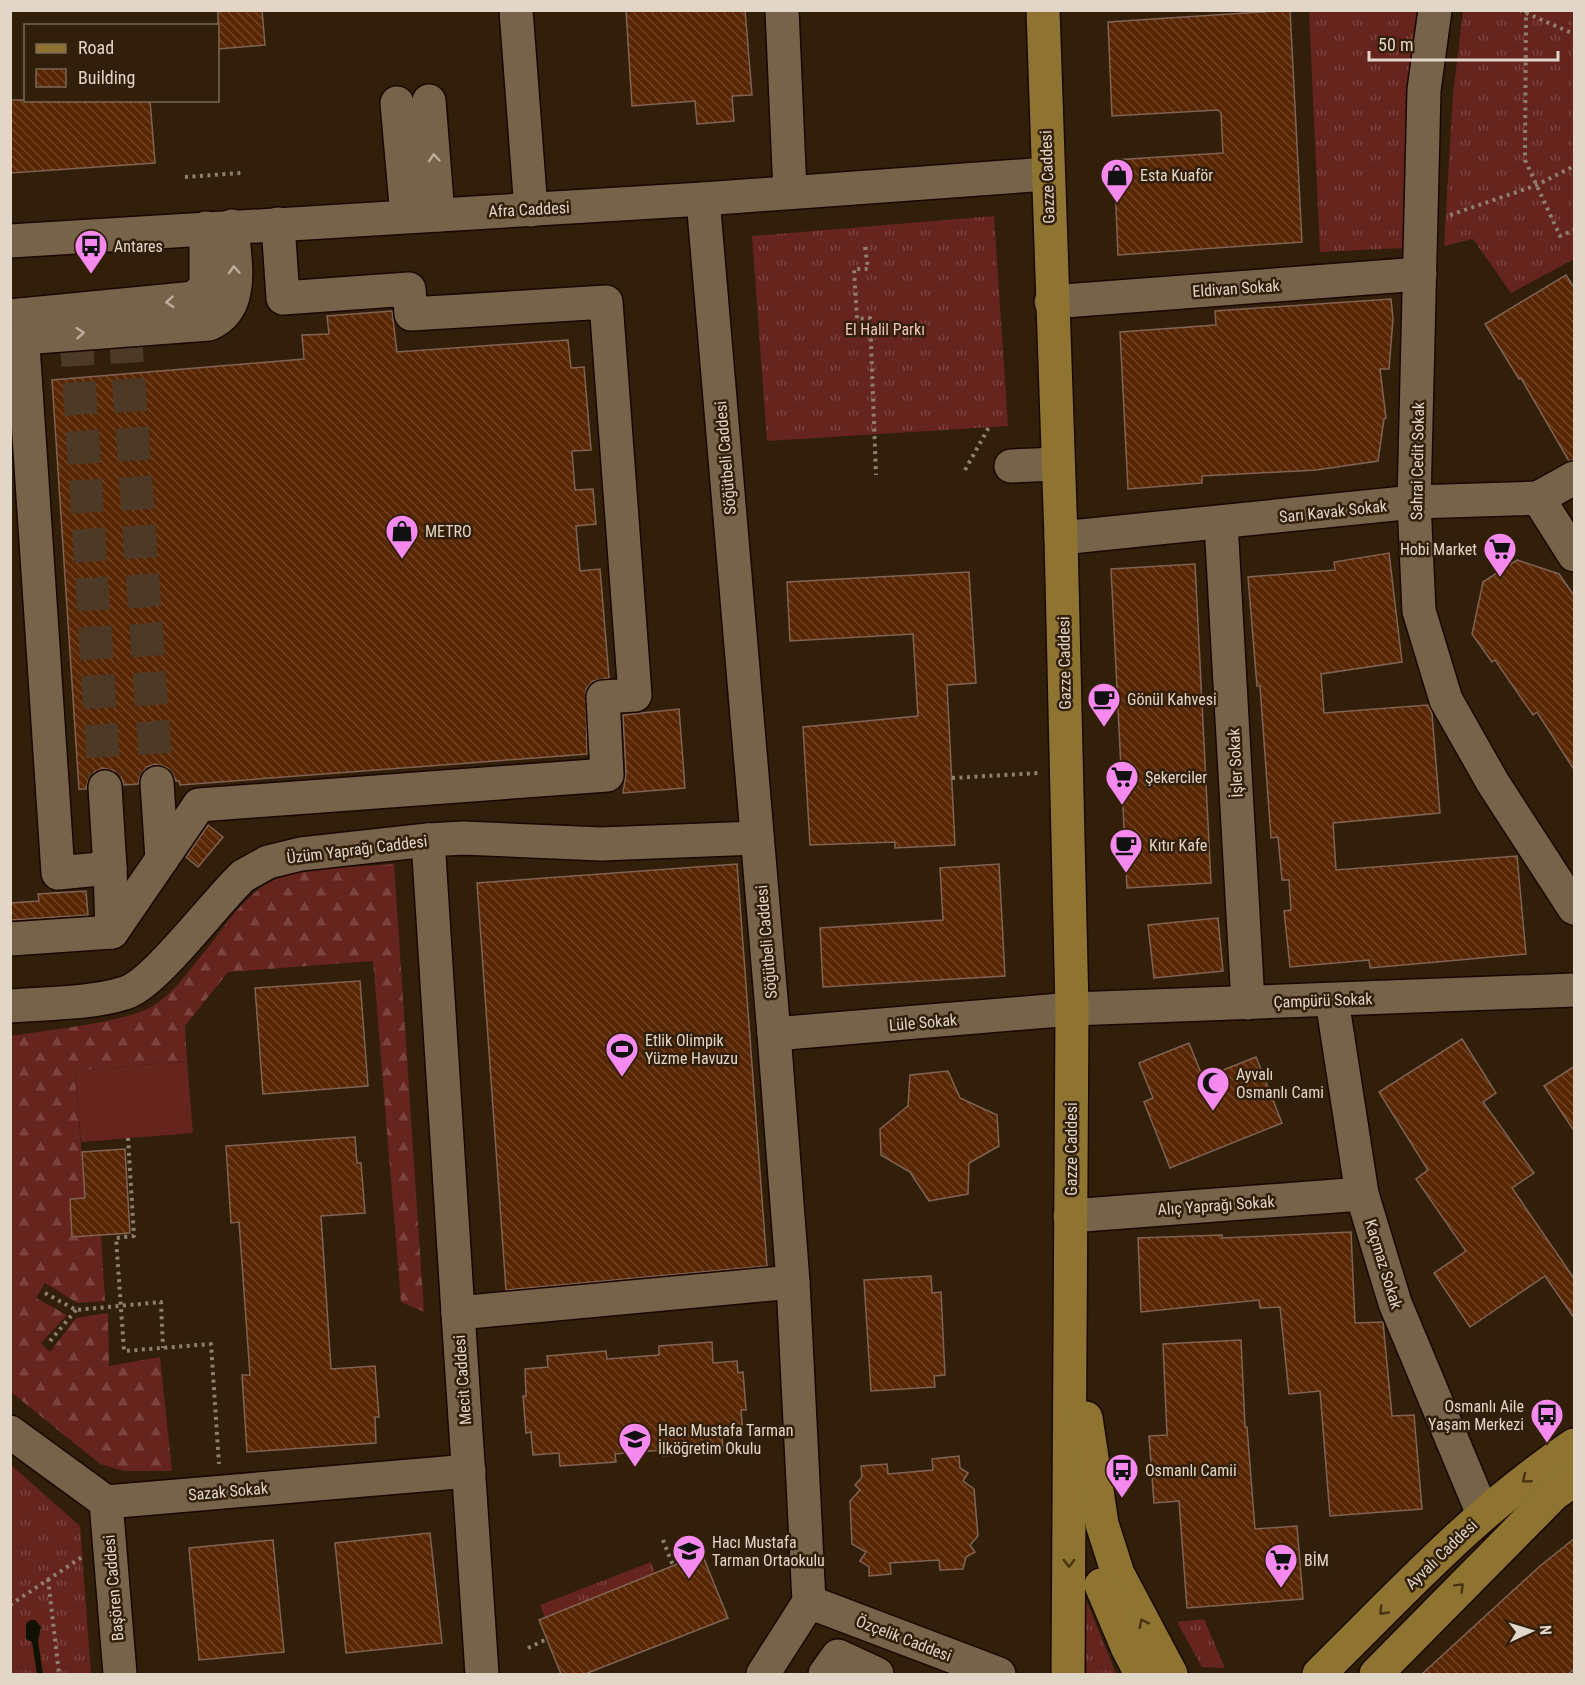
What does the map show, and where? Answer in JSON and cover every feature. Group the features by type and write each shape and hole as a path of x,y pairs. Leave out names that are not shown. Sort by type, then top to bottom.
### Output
{"main road":[{"name":"Gazze Caddesi","path":"1043,10 1061,538 1071,1009 1068,1674"},
{"name":"Gazze Caddesi","path":"1071,1315 1080,1468 1090,1538 1101,1584 1141,1674"},
{"name":"Gazze Caddesi","path":"1071,1315 1102,1524 1118,1574 1171,1674"},
{"name":"Ayvalı Caddesi","path":"1319,1674 1453,1539 1535,1472 1575,1445"},
{"path":"1376,1674 1554,1494 1575,1480"}],"street":[{"path":"516,10 531,210"},
{"path":"782,10 790,192"},
{"name":"Sahrai Cedit Sokak","path":"1435,10 1424,90 1414,502 1419,611 1446,700 1493,783 1575,908"},
{"path":"413,102 423,215"},
{"name":"Afra Caddesi","path":"10,241 531,210 1047,174"},
{"name":"Söğütbeli Caddesi","path":"703,198 793,1282 809,1602"},
{"path":"112,932 199,805 607,775 603,697 635,695 606,302 411,314 409,289 283,298 278,224"},
{"path":"110,868 58,873 18,323 209,324 216,321 232,304 235,294 219,227"},
{"name":"Eldivan Sokak","path":"1052,302 1420,274"},
{"path":"1011,466 1058,464"},
{"path":"1575,478 1538,498 1575,555"},
{"name":"Sarı Kavak Sokak","path":"1061,538 1414,502 1538,498"},
{"name":"İşler Sokak","path":"1221,523 1248,1003"},
{"path":"157,783 162,859"},
{"path":"105,787 112,932"},
{"name":"Üzüm Yaprağı Caddesi","path":"10,1006 93,999 126,993 136,988 154,973 230,888 243,876 268,862 323,851 463,838 601,844 757,838"},
{"path":"428,840 458,1313"},
{"path":"10,939 112,932"},
{"name":"Çampürü Sokak","path":"1071,1009 1575,990"},
{"name":"Kaçmaz Sokak","path":"1332,1000 1362,1194 1395,1303 1483,1514"},
{"name":"Lüle Sokak","path":"774,1034 1071,1009"},
{"name":"Alıç Yaprağı Sokak","path":"1070,1216 1362,1194"},
{"name":"Mecit Caddesi","path":"482,1674 458,1313 793,1282"},
{"path":"10,1432 106,1502"},
{"name":"Sazak Sokak","path":"106,1502 469,1471"},
{"name":"Başören Caddesi","path":"106,1502 120,1674"},
{"path":"763,1674 809,1602"},
{"name":"Özçelik Caddesi","path":"809,1602 999,1674"},
{"path":"825,1674 838,1656 877,1674"}],"path":[{"path":"1519,10 1575,34"},
{"path":"1526,12 1525,160 1560,236 1575,230"},
{"path":"1421,225 1537,185 1575,166"},
{"path":"185,177 241,173"},
{"path":"865,247 868,269 854,269 857,319 870,318 876,476"},
{"path":"965,470 989,427"},
{"path":"952,778 1067,771"},
{"path":"128,1138 134,1236 116,1238 124,1351 211,1344 222,1491"},
{"path":"45,1293 76,1310 120,1304 160,1302 163,1348"},
{"path":"50,1341 76,1310"},
{"path":"663,1540 673,1566"},
{"path":"10,1605 83,1556"},
{"path":"48,1579 59,1674"},
{"path":"528,1648 547,1639"}],"green space":[{"path":"1309,11 1417,11 1403,248 1320,252"},
{"path":"1463,11 1574,11 1574,259 1511,293 1473,239 1444,246 1453,94"},
{"name":"El Halil Parkı","path":"994,216 1008,426 767,441 752,236"},
{"path":"394,864 424,1312 401,1302 373,961 228,972 185,1026 187,1061 75,1071 85,1198 70,1199 72,1236 101,1235 105,1301 77,1303 45,1283 36,1298 67,1315 41,1343 50,1352 76,1318 108,1313 109,1366 160,1357 172,1471 124,1471 100,1464 11,1392 11,1036 123,1017 153,1006 182,980 242,905 268,883 311,871"},
{"path":"187,1061 193,1133 81,1142 75,1071"},
{"path":"10,1464 80,1526 91,1674 11,1674"},
{"path":"651,1562 655,1573 545,1618 540,1605"},
{"path":"1082,1589 1116,1674 1087,1674"},
{"path":"1204,1619 1225,1668 1202,1667 1177,1622"}],"shaded area":[{"path":"30,1620 35,1620 41,1627 38,1641 43,1674 37,1674 32,1642 26,1639 26,1624"}],"building":[{"path":"218,10 262,10 265,45 219,49"},
{"path":"626,10 745,10 752,95 732,96 734,121 697,124 695,101 632,106"},
{"path":"1290,10 1302,242 1118,255 1114,160 1223,153 1221,113 1218,110 1112,116 1108,22"},
{"path":"10,100 24,100 24,102 150,102 155,163 10,173"},
{"path":"1566,275 1575,289 1575,459 1569,461 1521,378 1519,379 1485,324"},
{"path":"1391,299 1393,319 1389,369 1380,369 1386,418 1378,461 1316,470 1202,476 1202,483 1128,489 1120,332 1216,325 1215,311"},
{"path":"392,311 397,352 568,340 571,368 584,367 591,450 572,451 575,490 593,489 596,524 576,526 580,571 600,569 609,678 593,681 586,689 587,754 180,785 172,772 166,767 155,764 147,767 141,774 138,784 124,785 121,777 114,771 103,768 94,772 89,778 86,789 79,789 52,380 304,359 302,335 329,334 327,316"},
{"path":"1389,553 1402,662 1321,674 1324,713 1428,705 1432,714 1440,813 1333,823 1336,870 1517,856 1526,954 1370,968 1369,960 1290,967 1284,911 1291,910 1289,880 1282,880 1278,837 1271,838 1260,686 1257,686 1248,577 1335,570 1334,562"},
{"path":"1517,560 1559,574 1575,597 1575,771 1537,712 1533,715 1495,660 1492,662 1472,634 1483,582"},
{"path":"1195,564 1211,883 1127,888 1111,569"},
{"path":"969,572 976,683 947,685 955,845 895,848 895,842 810,845 803,727 918,716 913,634 790,641 787,582"},
{"path":"679,709 685,788 623,793 626,774 623,715"},
{"path":"208,825 223,837 198,867 186,857"},
{"name":"Etlik Olimpik Yüzme Havuzu","path":"737,864 767,1266 506,1290 477,883"},
{"path":"999,864 1005,976 823,987 820,928 943,920 940,868"},
{"path":"86,891 88,915 10,920 10,903 39,901 38,894"},
{"path":"1218,918 1223,971 1154,978 1148,925"},
{"path":"360,981 368,1086 263,1094 255,988"},
{"path":"1462,1039 1496,1093 1483,1102 1534,1173 1512,1188 1575,1280 1575,1319 1545,1276 1470,1327 1434,1273 1466,1251 1416,1179 1428,1170 1379,1092"},
{"name":"Ayvalı Osmanlı Cami","path":"1189,1043 1203,1078 1256,1057 1282,1123 1170,1168 1144,1102 1153,1098 1139,1063"},
{"path":"1575,1066 1575,1132 1544,1086"},
{"path":"948,1071 960,1098 997,1115 999,1146 969,1163 968,1194 929,1201 910,1172 881,1155 880,1129 908,1106 910,1075"},
{"path":"355,1137 357,1163 361,1163 365,1213 321,1216 331,1369 375,1366 379,1417 375,1417 376,1443 247,1452 242,1375 250,1375 239,1222 231,1223 226,1146"},
{"path":"125,1149 130,1233 72,1237 70,1199 85,1198 82,1152"},
{"path":"1351,1232 1355,1323 1383,1322 1392,1416 1414,1415 1422,1509 1330,1516 1320,1391 1289,1394 1280,1307 1260,1308 1259,1300 1141,1312 1138,1238 1222,1235 1222,1238"},
{"path":"931,1276 932,1293 941,1292 945,1375 934,1376 935,1387 871,1391 864,1280"},
{"path":"1241,1340 1245,1427 1247,1427 1255,1529 1297,1526 1303,1599 1187,1608 1179,1501 1154,1503 1149,1436 1167,1435 1163,1344"},
{"path":"712,1342 713,1363 737,1361 738,1373 743,1372 746,1410 741,1410 743,1434 722,1435 723,1451 663,1456 662,1450 615,1454 616,1462 560,1466 559,1453 533,1455 531,1432 526,1433 523,1396 526,1396 525,1369 548,1367 547,1356 606,1351 607,1359 659,1355 659,1346"},
{"path":"959,1456 960,1468 968,1473 963,1481 974,1489 978,1536 970,1545 975,1552 966,1557 963,1569 940,1570 939,1560 890,1563 891,1574 869,1576 869,1567 860,1561 866,1552 852,1544 850,1501 860,1490 855,1485 862,1477 861,1466 887,1464 888,1474 933,1470 932,1459"},
{"path":"430,1533 442,1643 346,1653 335,1543"},
{"path":"1575,1538 1575,1669 1568,1674 1422,1674 1540,1566"},
{"path":"273,1540 284,1652 199,1660 189,1548"},
{"path":"702,1554 728,1618 585,1674 561,1674 539,1620"}],"tunnel":[{"path":"125,330 157,783"},
{"path":"76,333 105,787"}],"place":[{"name":"Esta Kuaför","path":"1117,204"},
{"name":"Antares","path":"91,275"},
{"name":"METRO","path":"402,560"},
{"name":"Hobi Market","path":"1500,578"},
{"name":"Gönül Kahvesi","path":"1104,728"},
{"name":"Şekerciler","path":"1122,806"},
{"name":"Kıtır Kafe","path":"1126,874"},
{"name":"Etlik Olimpik Yüzme Havuzu","path":"622,1078"},
{"name":"Ayvalı Osmanlı Cami","path":"1213,1112"},
{"name":"Osmanlı Aile Yaşam Merkezi","path":"1547,1444"},
{"name":"Hacı Mustafa Tarman İlköğretim Okulu","path":"635,1468"},
{"name":"Osmanlı Camii","path":"1122,1499"},
{"name":"Hacı Mustafa Tarman Ortaokulu","path":"689,1580"},
{"name":"BİM","path":"1281,1589"}]}
